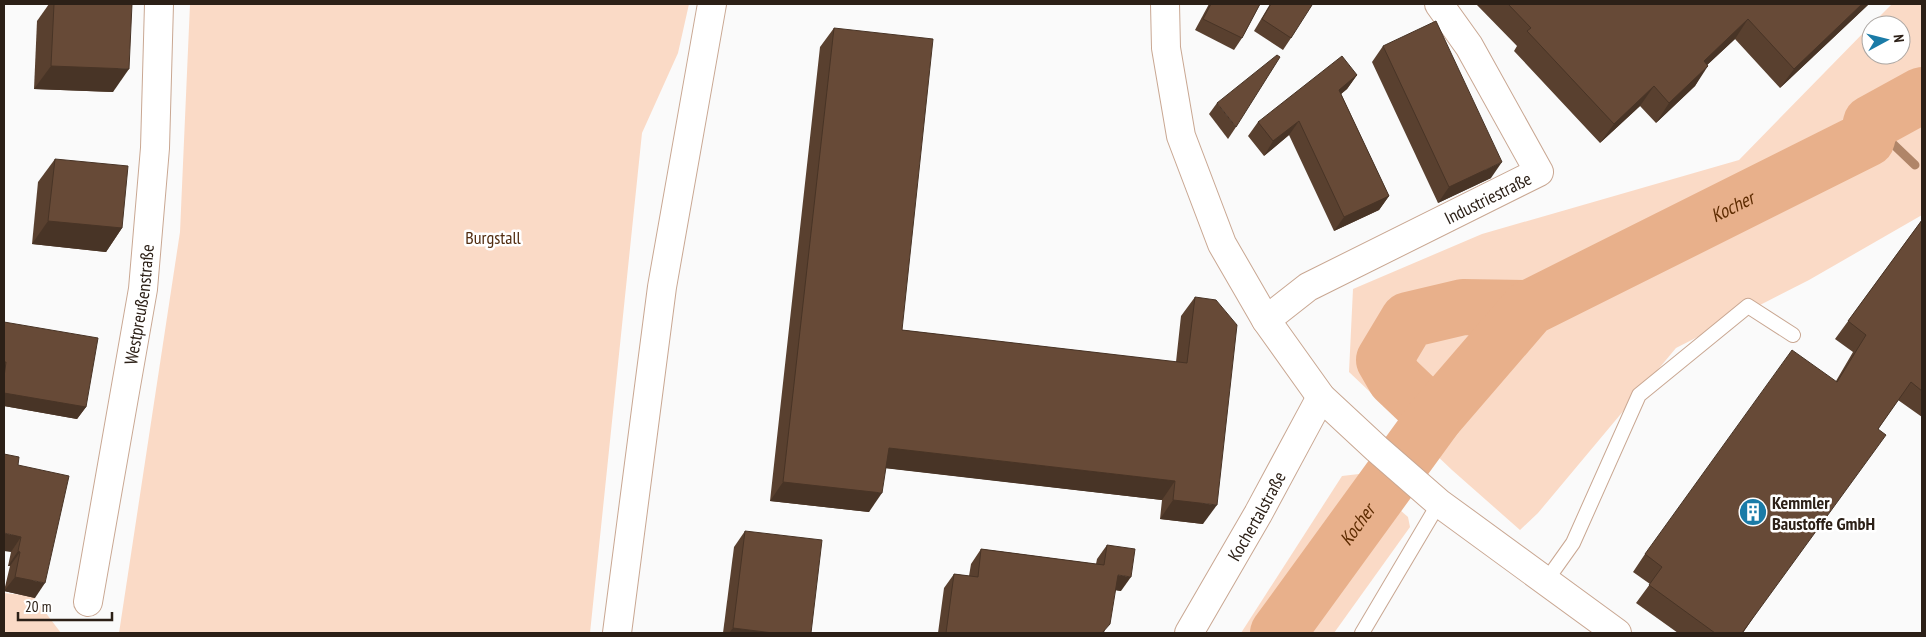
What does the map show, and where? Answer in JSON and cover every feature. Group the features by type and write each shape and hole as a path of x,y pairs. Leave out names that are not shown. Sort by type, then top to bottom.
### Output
{"main road":[{"name":"Westpreußenstraße","path":"88,602 143,288 155,148 159,4"},
{"path":"1165,4 1166,48 1181,136 1222,244 1266,320 1321,397 1434,498 1617,633"},
{"name":"Industriestraße","path":"1266,320 1308,286 1540,172 1469,46 1439,4"},
{"path":"617,633 662,287 710,15"},
{"name":"Kochertalstraße","path":"1189,633 1258,514 1321,397"}],"lane":[{"path":"1546,581 1574,543 1639,395 1748,306 1792,336"},
{"path":"1362,633 1434,498"}],"green space":[{"name":"Burgstall","path":"190,4 689,4 678,53 642,133 590,633 119,633 180,232"},
{"path":"1892,4 1922,4 1922,215 1809,280 1676,348 1538,513 1520,530 1452,470 1349,372 1353,289 1482,234 1739,160 1861,35 1861,65 1911,65 1911,15 1881,15"},
{"path":"1359,474 1408,517 1410,527 1334,633 1241,633 1342,476"},
{"path":"4,593 33,596 61,633 4,633"}],"building":[{"path":"54,4 132,4 129,69 51,66"},
{"path":"1211,4 1260,4 1242,38 1203,19"},
{"path":"1271,4 1312,5 1291,38 1262,19"},
{"path":"1508,4 1862,4 1794,69 1748,19 1704,61 1708,66 1669,103 1654,86 1614,124 1527,31 1531,28"},
{"path":"1436,21 1502,162 1449,187 1383,46"},
{"path":"834,28 933,39 902,330 1187,363 1195,297 1216,300 1237,325 1217,505 1173,500 1175,481 889,448 882,493 783,482"},
{"path":"1277,55 1280,57 1236,127 1217,103"},
{"path":"1342,56 1357,75 1339,90 1389,196 1344,217 1299,121 1273,141 1258,122"},
{"path":"55,159 128,166 122,228 48,221"},
{"name":"Kemmler Baustoffe GmbH","path":"1922,220 1922,391 1911,382 1878,429 1886,435 1742,633 1715,633 1649,585 1662,567 1645,554 1792,350 1837,382 1866,335 1848,321"},
{"path":"4,322 98,338 86,407 4,393 6,362 4,362"},
{"path":"4,454 19,457 18,465 69,476 45,583 15,577 21,537 4,533"},
{"path":"745,531 822,540 811,633 773,633 733,628"},
{"path":"1107,545 1135,549 1131,577 1118,575 1110,624 1102,633 946,633 954,574 978,577 981,549 1104,565"}],"waterway":[{"name":"Kocher","path":"1278,633 1435,417 1529,308 1867,139 1871,123 1922,95"},
{"path":"1871,123 1915,165"},
{"name":"Kocher","path":"1435,417 1395,379 1384,360 1408,320 1463,307 1529,308"}],"place":[{"name":"Kemmler Baustoffe GmbH","path":"1753,512"}]}
